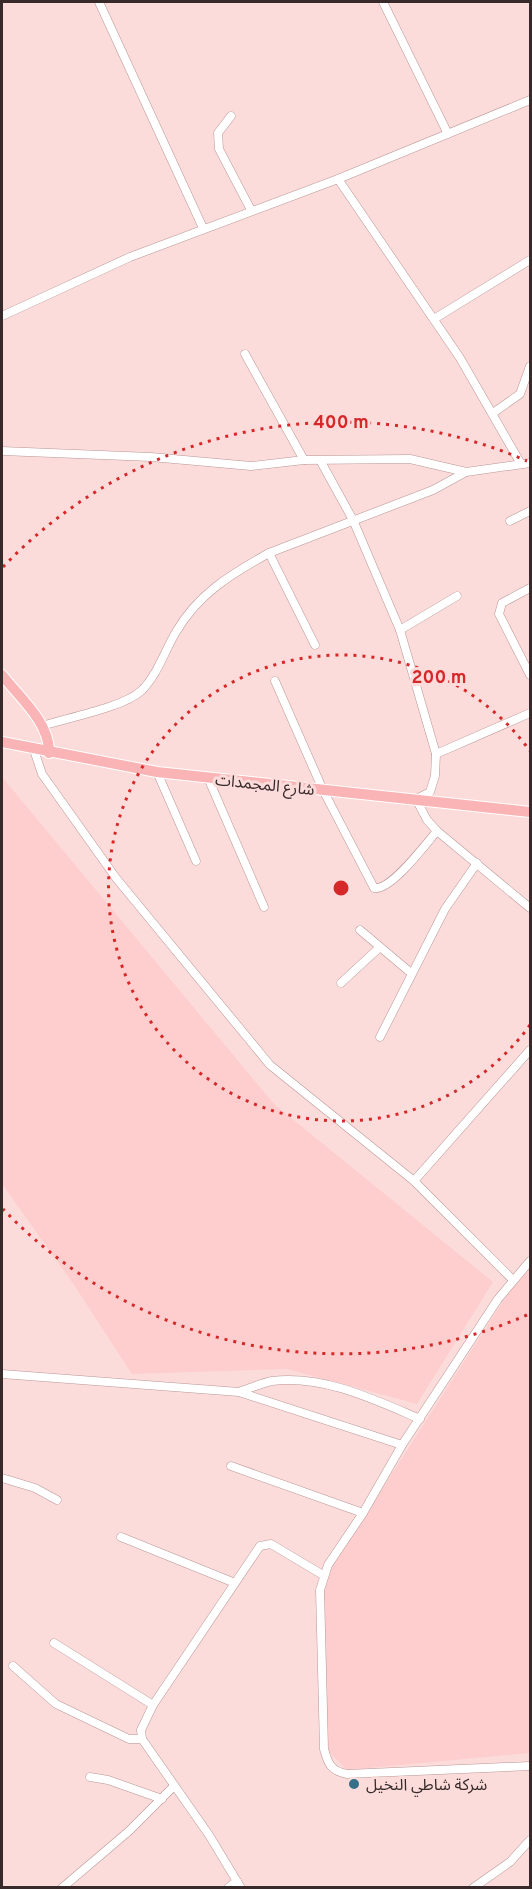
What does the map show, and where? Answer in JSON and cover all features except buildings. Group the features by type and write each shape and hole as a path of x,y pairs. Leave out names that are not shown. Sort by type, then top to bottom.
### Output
{"main road":[{"path":"2,675 42,726 48,736 50,753"},
{"name":"شارع المجمدات","path":"2,742 157,772 531,812"}],"street":[{"path":"99,2 203,228"},
{"path":"387,3 448,135"},
{"path":"2,316 130,257 338,179 531,99"},
{"path":"231,117 218,133 219,149 251,210"},
{"path":"338,179 434,320 493,413 521,464"},
{"path":"434,320 531,260"},
{"path":"245,354 304,460"},
{"path":"493,413 520,394 531,366"},
{"path":"2,451 151,457 251,466 304,460 410,459 466,472"},
{"path":"320,460 353,520 400,630 436,754 435,776 430,792 416,799 427,820 437,831 531,908"},
{"path":"42,726 126,701 140,692 150,681 181,623 201,598 218,583 269,553 433,489 466,472 531,463"},
{"path":"510,521 531,511"},
{"path":"269,553 315,645"},
{"path":"530,672 499,614 502,603 531,588"},
{"path":"400,630 457,596"},
{"path":"275,681 323,790 374,888 381,888 402,871 437,831"},
{"path":"436,754 531,713"},
{"path":"34,750 42,774 116,878 270,1065 414,1181 512,1279"},
{"path":"157,772 196,861"},
{"path":"208,778 264,907"},
{"path":"380,1037 445,909 477,863"},
{"path":"360,930 411,973"},
{"path":"341,983 380,947"},
{"path":"414,1181 531,1050"},
{"path":"531,1261 512,1279 402,1445 363,1513 323,1575 320,1590 324,1749 328,1763 335,1772 348,1774 531,1767"},
{"path":"2,1374 239,1392 402,1445"},
{"path":"239,1392 270,1382 309,1381 352,1391 420,1419"},
{"path":"231,1466 363,1513"},
{"path":"2,1478 35,1488 57,1500"},
{"path":"121,1537 235,1583"},
{"path":"228,1887 239,1884 209,1835 142,1739 141,1730 153,1705 256,1550 266,1544 271,1544 323,1575"},
{"path":"54,1643 153,1705"},
{"path":"13,1666 56,1704 129,1739 142,1739"},
{"path":"90,1778 117,1783 162,1799"},
{"path":"62,1887 129,1831 174,1786"},
{"path":"473,1887 510,1862 531,1840"}],"shaded area":[{"path":"2,777 274,1104 493,1282 417,1404 287,1369 132,1374 74,1285 2,1184"},
{"path":"530,1269 530,1753 347,1770 329,1752 321,1584 514,1284"}],"place":[{"name":"شركة شاطي النخيل","path":"354,1784"}]}
